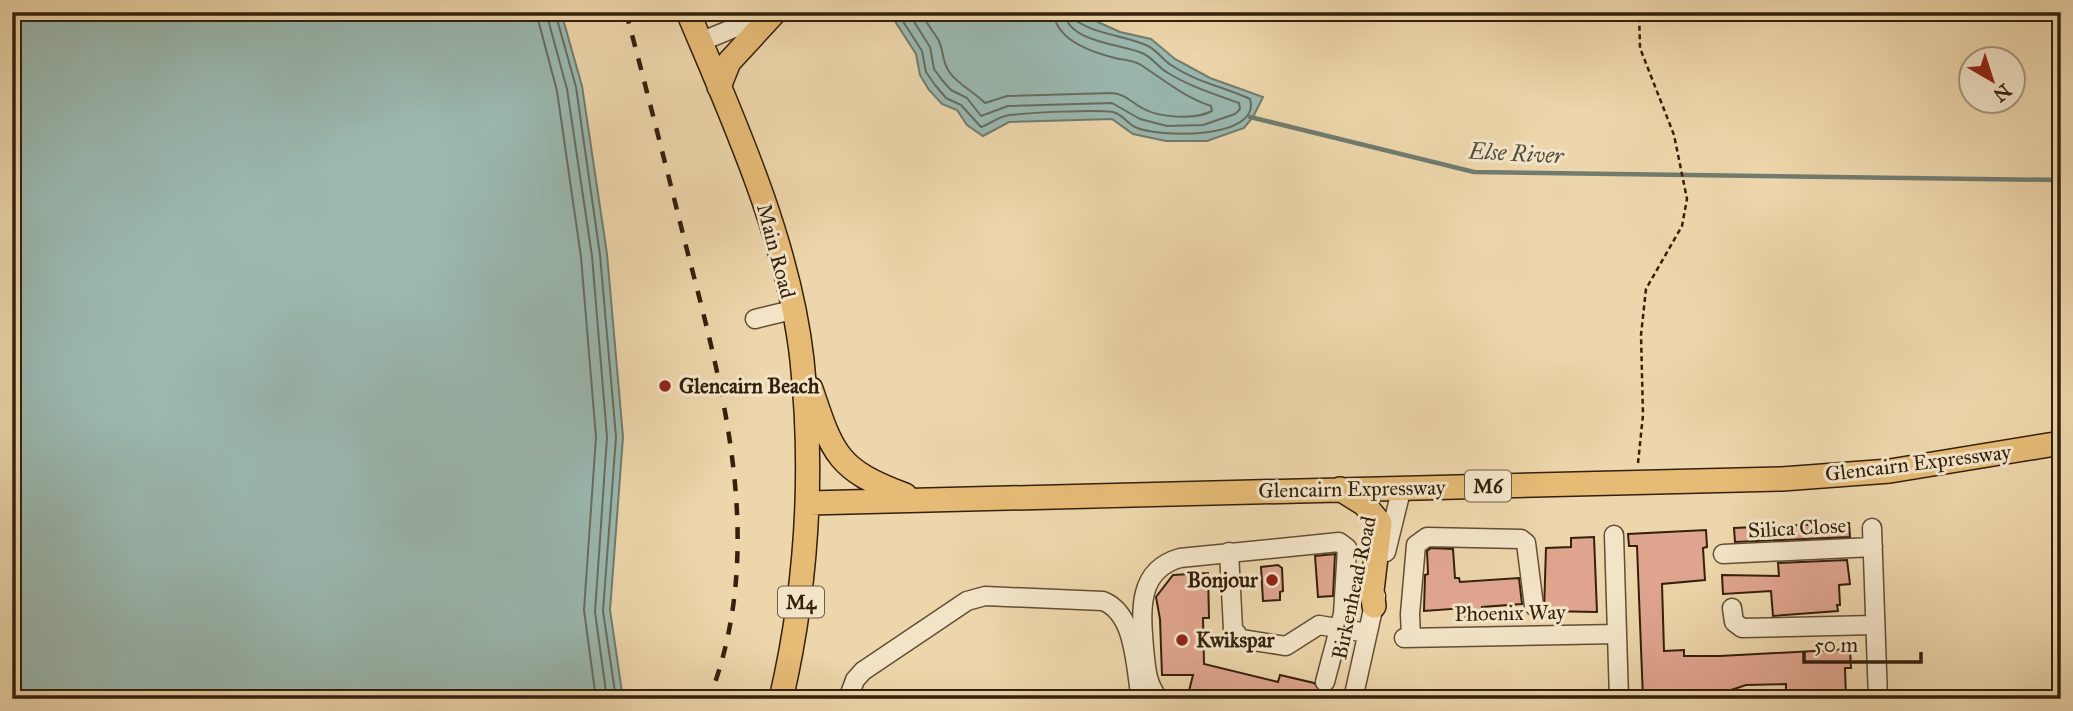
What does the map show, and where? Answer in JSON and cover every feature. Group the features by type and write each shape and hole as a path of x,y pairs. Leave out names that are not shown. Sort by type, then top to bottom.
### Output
{"main road":[{"path":"719,87 729,62 773,12"},
{"name":"Main Road","path":"693,14 700,42 758,186 792,310 802,360 809,503"},
{"path":"802,360 823,426 841,459 869,480 914,498"},
{"name":"Glencairn Expressway","path":"809,503 914,498 1636,484 1890,471 2061,443"},
{"path":"1340,489 1364,504 1380,523 1372,591 1374,606"},
{"name":"M4","path":"781,699 802,596 809,503"}],"street":[{"path":"700,42 773,12"},
{"path":"755,319 792,310"},
{"name":"Birkenhead Road","path":"1353,699 1402,487"},
{"path":"1872,528 1878,699"},
{"path":"1614,535 1619,699"},
{"name":"Phoenix Way","path":"1534,606 1526,542 1521,539 1427,537 1416,545 1408,638 1617,634"},
{"path":"1158,699 1151,689 1147,671 1142,601 1146,585 1153,574 1168,561 1228,552 1342,543 1347,548 1339,628 1325,682"},
{"name":"Silica Close","path":"1723,554 1873,547"},
{"path":"1228,552 1233,629 1241,639 1280,647 1290,645 1319,625 1367,633"},
{"path":"848,699 855,680 863,671 973,598 1103,601 1122,614 1128,629 1141,699"},
{"path":"1122,614 1142,601"},
{"path":"1731,608 1734,622 1742,628 1875,625"}],"path":[{"path":"1636,484 1643,415 1641,335 1646,289 1682,226 1687,199 1674,135 1640,48 1639,12"}],"water":[{"path":"12,12 561,12 582,86 607,254 623,437 610,610 623,699 12,699"},
{"path":"889,12 1076,12 1120,32 1151,39 1175,59 1210,78 1263,97 1244,128 1207,141 1166,141 1133,134 1112,119 1009,122 983,136 967,125 957,110 942,104 929,90 920,75 916,54"}],"building":[{"path":"1849,523 1850,537 1735,542 1734,528"},
{"path":"1706,530 1707,547 1703,548 1705,580 1662,584 1664,651 1684,650 1684,656 1720,656 1850,649 1851,668 1845,668 1846,699 1786,699 1786,684 1746,685 1728,691 1728,699 1714,699 1713,693 1684,694 1683,699 1643,699 1637,546 1629,546 1628,534"},
{"path":"1594,537 1597,612 1544,611 1546,548 1571,547 1571,538"},
{"path":"1431,548 1453,549 1455,578 1459,578 1460,582 1519,578 1522,604 1482,607 1482,621 1466,622 1465,608 1424,611 1425,575 1428,574 1427,551"},
{"path":"1335,554 1333,596 1318,597 1315,556"},
{"path":"1847,560 1850,584 1839,585 1838,611 1773,616 1771,591 1723,594 1722,575 1779,576 1778,563"},
{"name":"Bonjour","path":"1278,565 1282,568 1283,591 1280,592 1280,600 1263,601 1261,567"},
{"path":"1208,573 1209,618 1203,618 1204,664 1278,682 1280,675 1314,683 1322,693 1321,699 1187,699 1193,675 1162,675 1160,619 1156,597 1173,575"}],"waterway":[{"name":"Else River","path":"1250,117 1474,172 2061,180"}],"railway":[{"path":"626,12 715,361 734,474 738,530 735,587 726,643 709,699"}],"place":[{"name":"Glencairn Beach","path":"665,386"},
{"name":"Bonjour","path":"1272,580"},
{"name":"Kwikspar","path":"1182,640"}]}
